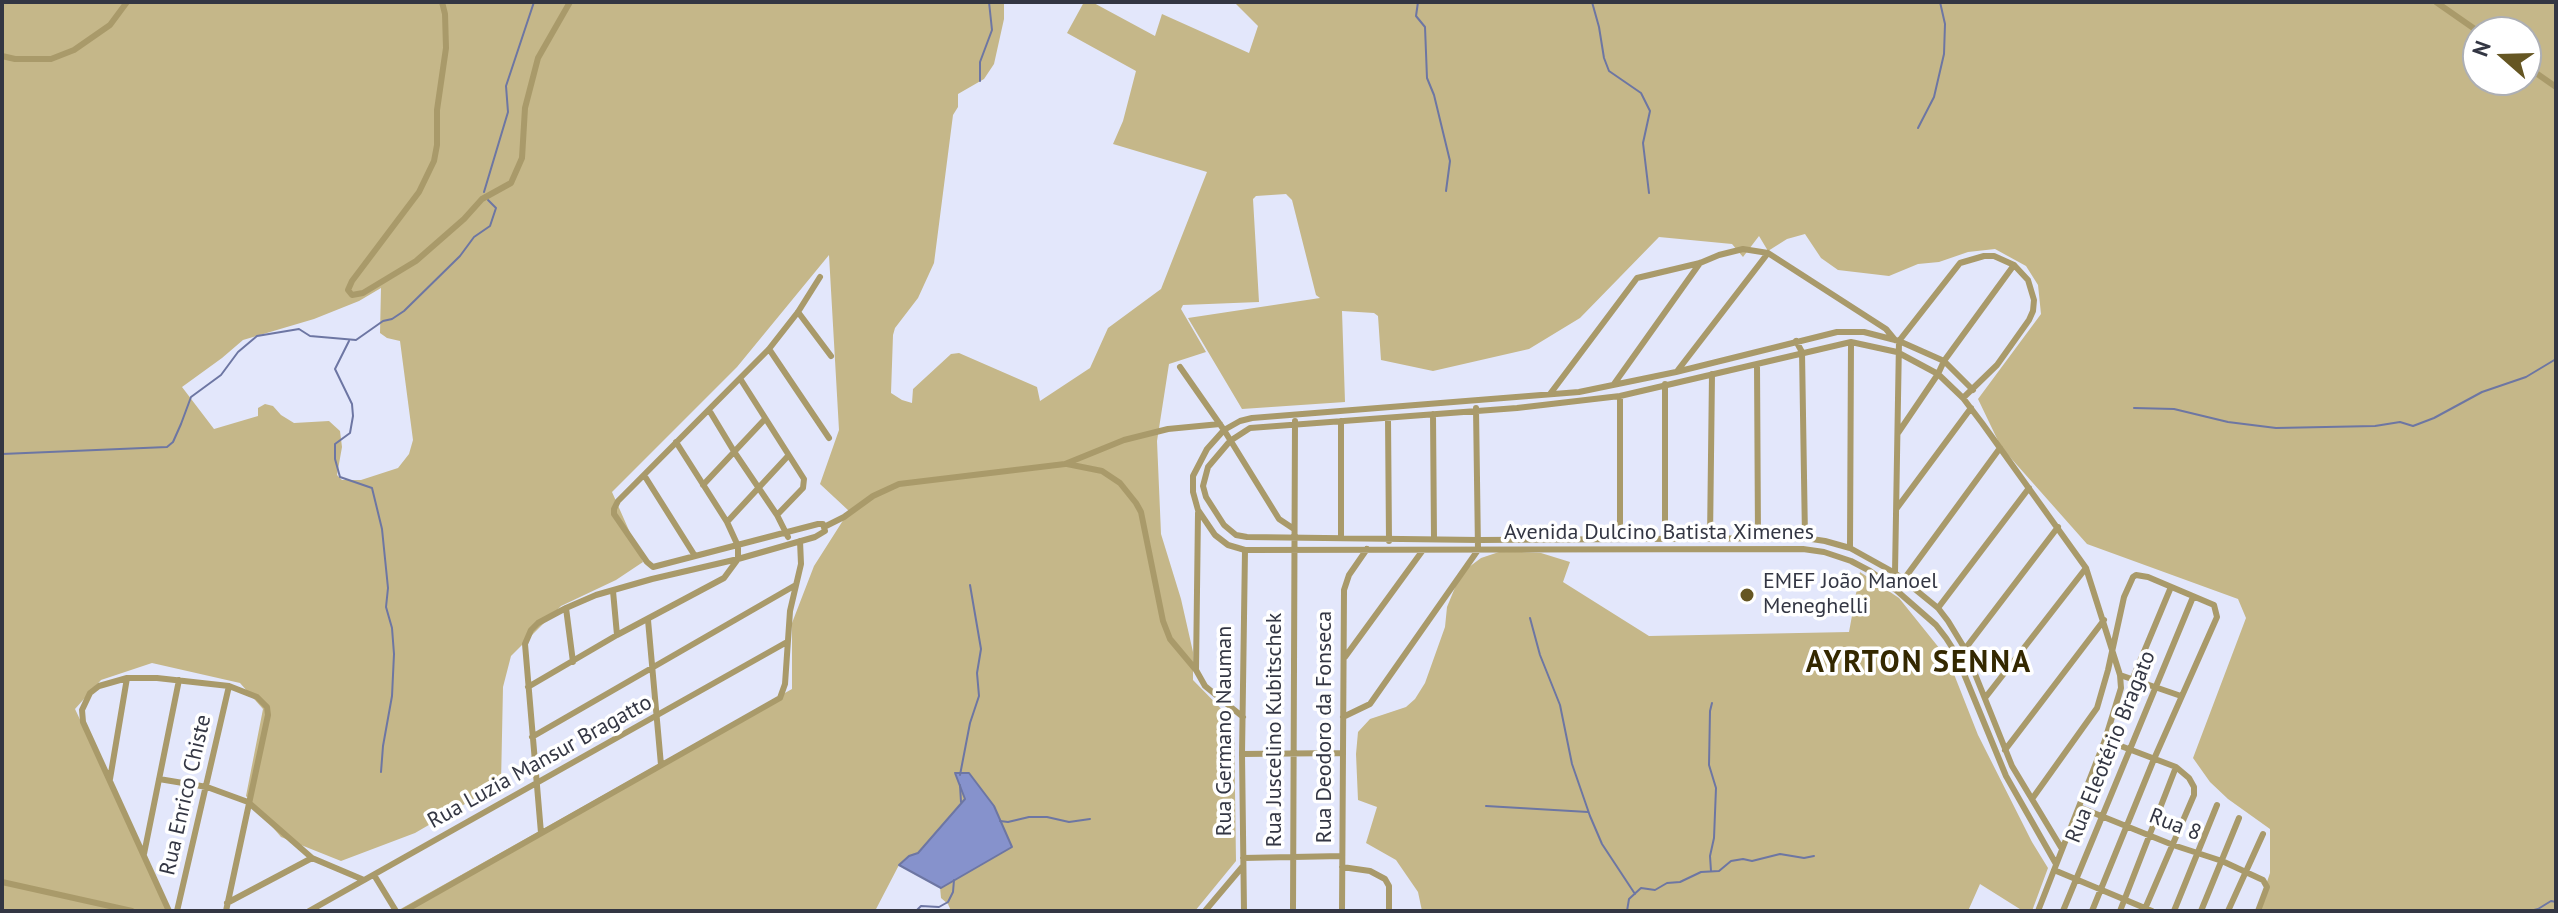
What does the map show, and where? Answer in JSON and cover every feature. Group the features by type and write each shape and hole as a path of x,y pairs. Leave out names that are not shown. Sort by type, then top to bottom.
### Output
{"street":[{"path":"2,56 51,59 74,50 110,25 127,2"},
{"path":"442,2 446,48 437,110 434,161 419,192 352,281 348,290 352,295 363,293 416,261 482,199 511,183 522,158 525,108 538,58 570,2"},
{"path":"2436,2 2462,20"},
{"path":"1550,394 1637,278 1743,249 1768,253 1886,329 1897,340"},
{"path":"1676,381 1676,372 1768,253"},
{"path":"1895,573 1897,340 1960,263 1994,256 2014,265 2028,280 2034,300 2033,311 1997,365 1963,398"},
{"path":"1613,385 1700,263"},
{"path":"1897,433 1944,361 2014,265"},
{"path":"820,277 769,349 615,505 614,514 647,562 658,567 695,556 791,544 824,533 824,527"},
{"path":"798,312 831,356"},
{"path":"824,527 873,496 899,484 1065,464 1124,440 1168,429 1222,427 1240,421 1294,413 1579,392 1851,331 1897,340 1944,361 1973,390"},
{"path":"1796,341 1802,352 1805,538"},
{"path":"1850,548 1851,342"},
{"path":"1230,441 1250,428 1476,411 1620,396 1851,342 1897,352 1938,374 1971,408 2086,568 2120,675 2121,688 2105,740 2038,911"},
{"path":"769,349 829,438"},
{"path":"1757,364 1758,538"},
{"path":"1180,367 1222,427 1279,519 1294,529"},
{"path":"1710,539 1712,374"},
{"path":"741,380 804,479 804,484 777,515"},
{"path":"1665,384 1665,538"},
{"path":"1579,392 1580,401"},
{"path":"1620,396 1620,538"},
{"path":"1343,717 1370,704 1478,550 1476,400"},
{"path":"1897,509 1971,408"},
{"path":"709,410 777,515 791,544"},
{"name":"Rua Juscelino Kubitschek","path":"1293,911 1294,413"},
{"path":"1433,414 1434,539"},
{"path":"1388,418 1388,549"},
{"path":"703,485 765,419"},
{"path":"1341,421 1341,538"},
{"path":"1196,670 1198,510 1193,476 1222,427"},
{"name":"Avenida Dulcino Batista Ximenes","path":"1230,441 1208,467 1203,486 1217,515 1236,535 1479,540 1805,538 1850,548 1895,573 1938,608 1965,649 2005,750 2062,849"},
{"path":"528,687 724,578 738,553 727,522 676,442"},
{"path":"1896,590 2000,448"},
{"path":"727,522 788,456"},
{"path":"1065,464 1102,471 1120,483 1136,503 1141,512 1163,621 1170,639 1205,686 1243,717"},
{"path":"644,475 695,556"},
{"path":"1938,608 2029,488"},
{"path":"1198,510 1215,535 1228,545 1245,550"},
{"path":"541,833 525,644 527,636 538,623 566,608 613,591 738,553 786,533 818,524 824,527"},
{"path":"1965,649 2058,527"},
{"path":"404,911 780,698 785,684 794,586 801,564 800,541"},
{"name":"Rua Deodoro da Fonseca","path":"1342,911 1346,582 1367,549"},
{"name":"Avenida Dulcino Batista Ximenes","path":"1245,550 1803,549 1851,561 1896,590 1936,625 1955,652 2006,776 2055,867"},
{"name":"Rua Germano Nauman","path":"1244,911 1242,754 1245,550"},
{"path":"1344,658 1423,550"},
{"path":"1985,698 2086,568"},
{"path":"2032,799 2097,708 2129,582 2136,575 2141,575 2216,608 2217,617 2154,759 2092,911"},
{"path":"532,737 794,586"},
{"path":"2133,678 2171,587"},
{"path":"613,591 617,635"},
{"name":"Rua Eleotério Bragato","path":"2063,911 2193,597"},
{"path":"566,608 573,662"},
{"path":"648,620 661,765"},
{"path":"2005,750 2104,620"},
{"name":"Rua Luzia Mansur Bragatto","path":"309,911 787,642"},
{"path":"2120,675 2181,696"},
{"path":"110,779 127,678"},
{"path":"169,911 83,722 85,701 99,686 127,678 229,686 257,697 267,707 226,907"},
{"path":"144,854 179,680"},
{"name":"Rua Enrico Chiste","path":"177,911 229,686"},
{"path":"2055,867 2076,880 2147,910 2194,795 2189,778 2176,767 2105,740"},
{"path":"1242,754 1343,753"},
{"path":"2120,911 2176,767"},
{"path":"159,779 207,787 248,802 312,858 364,880"},
{"path":"2174,911 2217,805"},
{"name":"Rua 8","path":"2079,807 2259,878 2267,887 2258,911"},
{"path":"2201,911 2239,818"},
{"path":"2228,911 2263,834"},
{"path":"1205,911 1243,862 1293,856 1342,856"},
{"path":"226,907 312,858"},
{"path":"1342,867 1370,871 1385,879 1389,886 1389,911"},
{"path":"374,875 396,911"},
{"path":"2,882 132,911"}],"shaded area":[{"path":"2,2 1004,2 1004,19 994,64 984,79 958,94 934,263 918,298 893,335 891,393 912,403 913,389 951,354 959,353 1037,387 1040,401 1090,368 1108,328 1161,289 1207,172 1113,144 1123,121 1136,71 1067,33 1084,2 1092,2 1155,36 1162,14 1249,53 1258,26 1234,2 2556,2 2556,911 2257,911 2270,873 2270,829 2228,799 2210,782 2193,758 2246,618 2238,599 2087,544 2001,447 1978,399 2041,314 2038,285 2026,266 1995,249 1918,264 1889,276 1838,270 1821,258 1805,234 1787,239 1768,251 1759,236 1743,257 1732,244 1659,237 1580,318 1529,349 1433,371 1381,360 1378,316 1374,313 1342,311 1345,402 1242,409 1188,318 1320,298 1316,295 1292,200 1286,194 1256,196 1253,199 1259,302 1183,305 1181,309 1206,352 1169,364 1157,441 1161,534 1193,652 1193,680 1234,722 1236,861 1195,911 951,911 941,898 940,887 1012,847 969,773 955,773 965,799 918,853 899,865 875,911 397,911 792,689 792,623 814,566 849,511 820,484 839,430 829,255 737,367 612,492 643,562 616,580 561,606 511,656 503,687 501,783 415,833 341,861 281,837 246,796 263,709 240,683 152,663 101,680 75,709 170,911 2,911","holes":["381,288 380,333 400,341 413,440 409,454 398,468 361,480 342,480 337,475 342,447 340,431 329,421 294,423 273,406 265,404 258,408 258,416 214,429 182,387 243,340 314,319 359,301"]},
{"path":"1502,551 1541,553 1570,562 1563,582 1649,636 1849,632 1860,572 1899,598 1948,659 1978,735 2048,868 2032,911 2023,911 1980,884 1968,911 1422,911 1418,892 1396,860 1366,843 1377,807 1358,800 1358,732 1370,719 1406,707 1415,699 1425,683 1445,627 1447,607 1461,573 1481,558"}],"water":[{"path":"955,773 969,773 994,806 1012,847 941,888 899,865 918,853 965,799"}],"waterway":[{"path":"484,192 508,112 506,86 534,2"},
{"path":"980,81 980,62 992,30 989,2"},
{"path":"1418,2 1416,16 1425,27 1427,78 1450,161 1446,191"},
{"path":"1592,2 1609,71 1641,93 1650,111 1643,143 1649,193"},
{"path":"1918,128 1934,97 1944,54 1945,24 1940,2"},
{"path":"2,454 167,447 173,442 191,397 221,375 238,352 257,336 299,329 310,336 356,340 404,311 460,256 474,237 490,226 496,208 488,200"},
{"path":"349,341 335,369 352,404 353,416 350,433 335,444 335,459 340,477 372,488 382,529 388,588 386,607 394,654 392,696 381,772"},
{"path":"2134,408 2174,409 2228,422 2276,428 2375,426 2400,422 2413,426 2482,392 2526,377 2556,359"},
{"path":"960,775 970,723 979,696 977,673 981,649 970,585"},
{"path":"1530,618 1540,655 1560,705 1572,764 1590,816 1602,844 1635,894"},
{"path":"1711,871 1716,788 1709,765 1712,703"},
{"path":"960,785 961,802"},
{"path":"1486,806 1588,812"},
{"path":"1000,821 1029,817 1069,822 1090,819"},
{"path":"1627,911 1629,899 1641,888 1655,890 1701,872 1719,871 1731,861 1752,861 1780,854 1804,858 1814,856"},
{"path":"916,911 921,906 939,907 948,902 954,880"},
{"path":"2530,911 2551,901 2556,902"}],"place":[{"name":"EMEF João Manoel Meneghelli","path":"1747,595"}],"district":[{"name":"AYRTON SENNA","path":"1919,663"}]}
